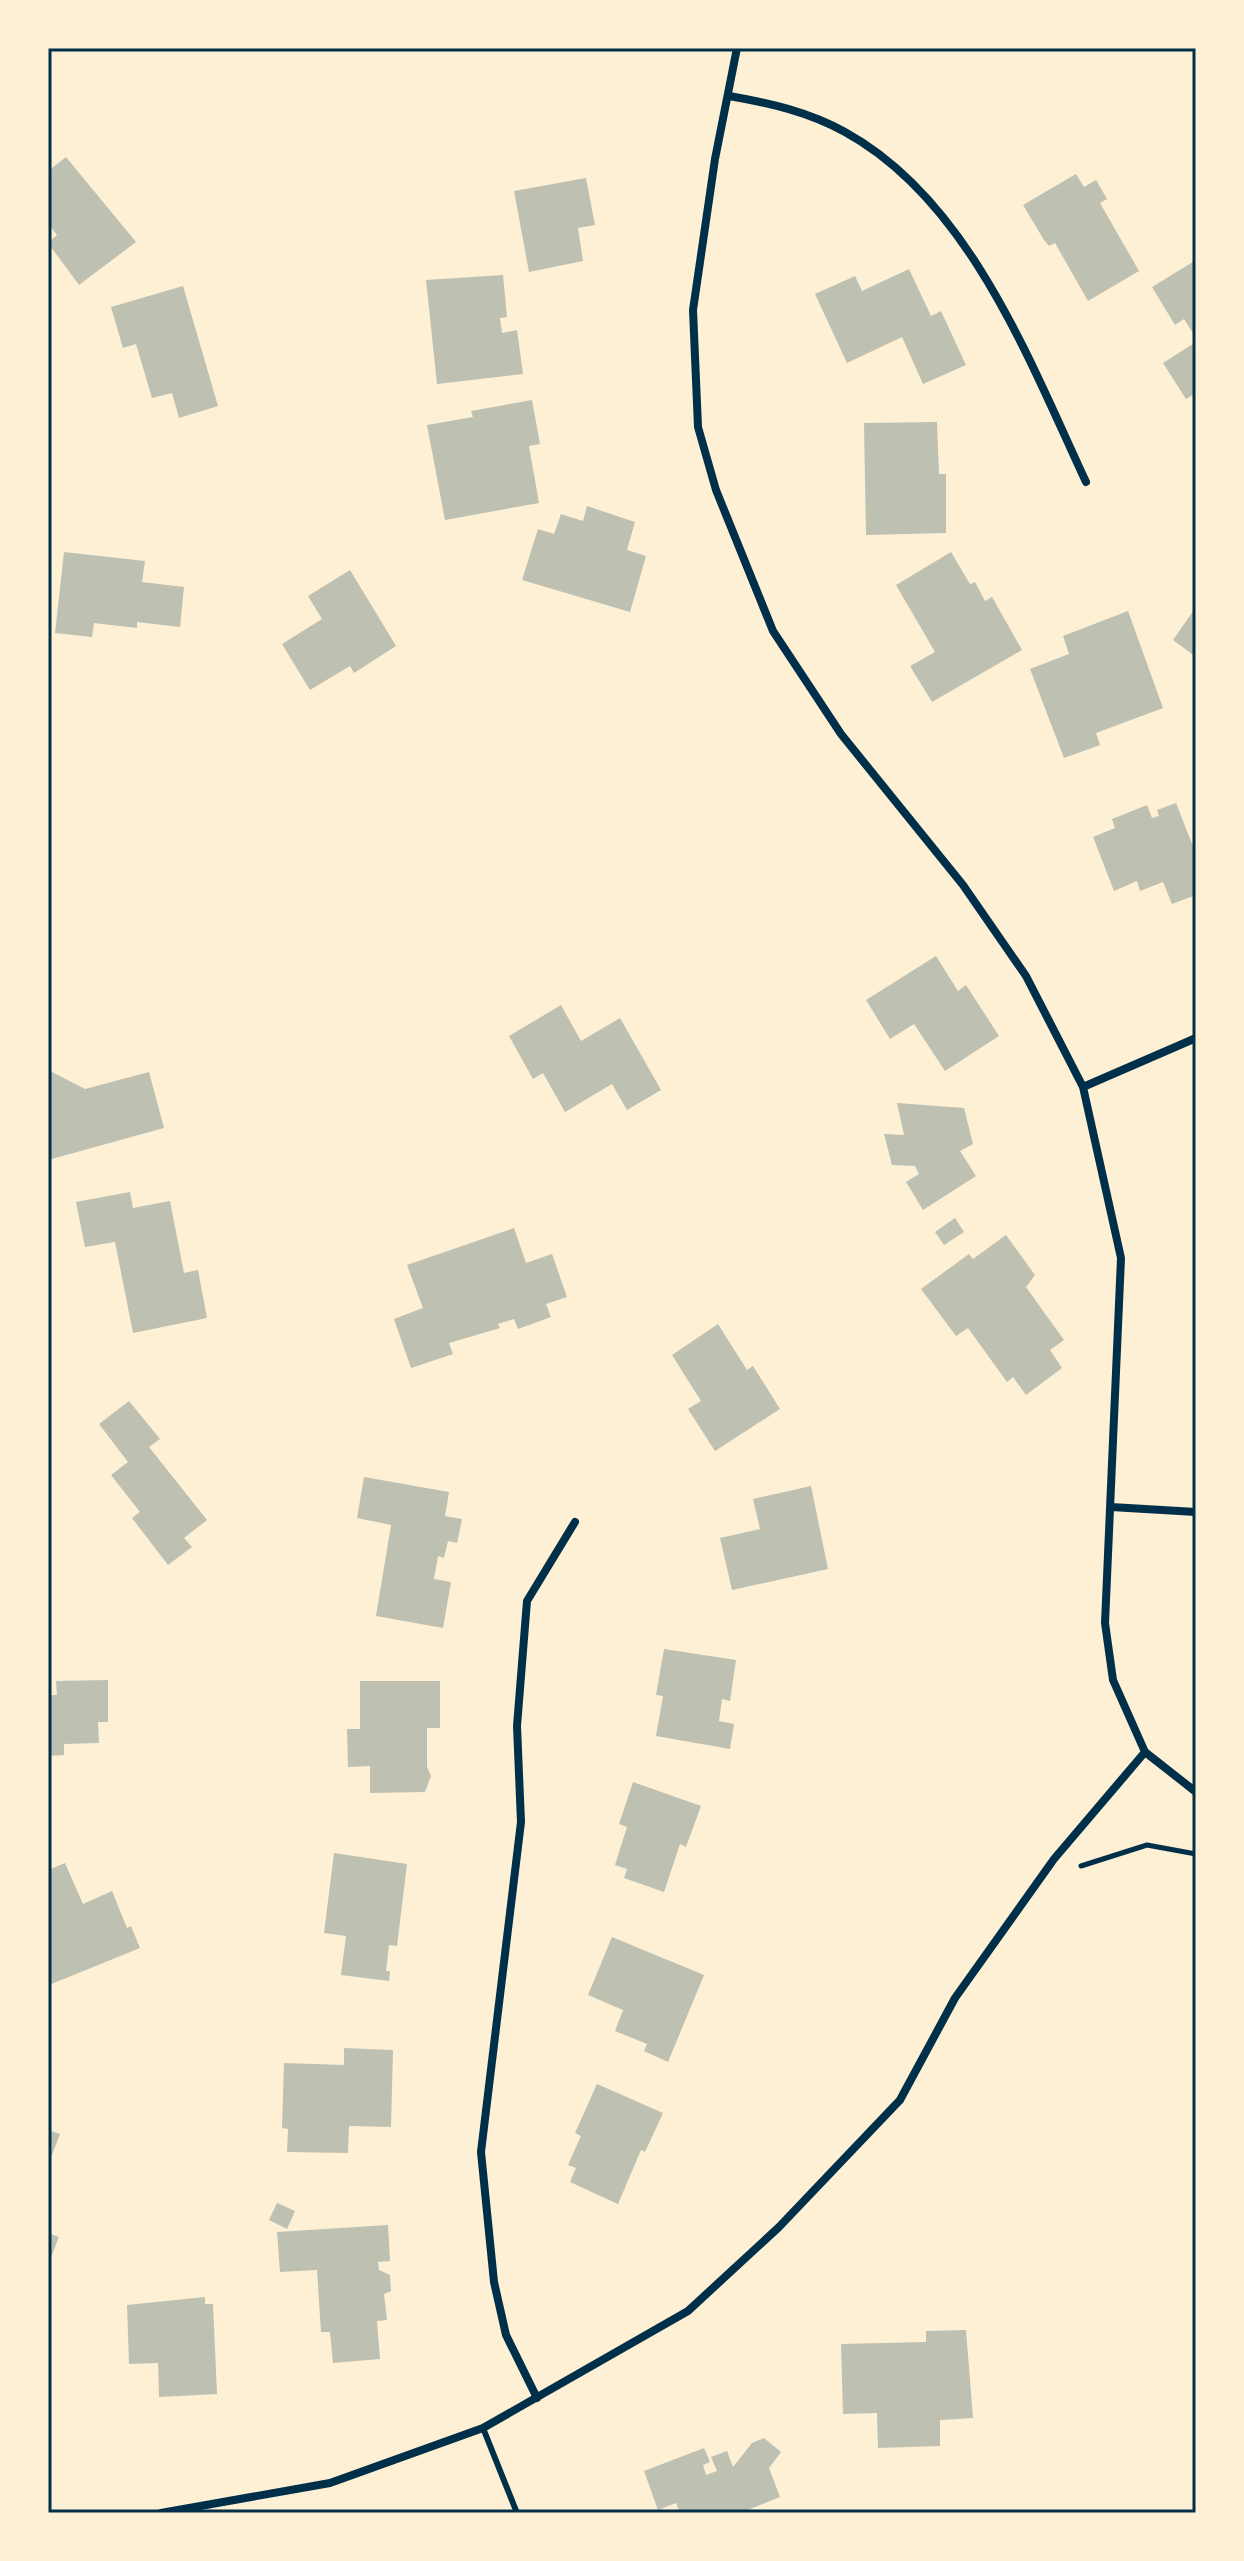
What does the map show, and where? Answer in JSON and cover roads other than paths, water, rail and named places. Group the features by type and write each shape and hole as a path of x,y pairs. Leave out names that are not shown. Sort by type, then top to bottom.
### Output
{"street":[{"path":"737,48 715,159 693,310 698,427 716,490 773,631 841,734 963,885 1026,976 1083,1087 1121,1258 1105,1623 1113,1680 1145,1752 1196,1792"},
{"path":"729,96 783,105 845,132 891,163 951,226 1017,334 1086,482"},
{"path":"1083,1087 1196,1038"},
{"path":"1111,1507 1196,1512"},
{"path":"537,2398 506,2335 494,2282 481,2152 521,1822 517,1726 527,1601 575,1522"},
{"path":"161,2513 330,2483 483,2428 688,2311 847,2160 900,2100 955,1998 1039,1880 1145,1752"}],"lane":[{"path":"483,2428 517,2513"}]}
